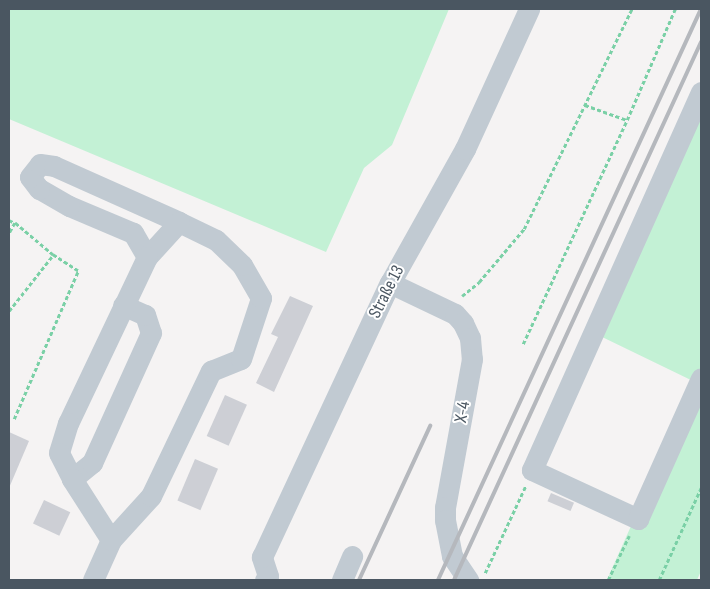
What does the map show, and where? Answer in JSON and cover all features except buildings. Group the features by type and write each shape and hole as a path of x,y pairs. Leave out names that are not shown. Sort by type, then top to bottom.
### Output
{"street":[{"name":"Straße 13","path":"271,579 262,558 390,283 465,148 529,9"},
{"path":"701,92 532,470 638,519 701,378"},
{"path":"93,580 111,540 151,496 211,371 242,359 261,298 242,265 216,240 54,166 40,164 30,177 39,189 69,206 133,233 147,257"},
{"path":"111,540 72,479 59,453 68,422 147,257 179,222"},
{"name":"X-4","path":"390,283 447,308 464,323 473,349 444,520 452,556 468,580"},
{"path":"72,479 92,463 151,332 145,315 123,305"},
{"path":"342,580 352,556"}],"path":[{"path":"447,308 479,282 524,229 632,9"},
{"path":"523,344 627,120 675,9"},
{"path":"585,105 627,120"},
{"path":"9,220 53,256 78,271 14,419"},
{"path":"9,234 15,224"},
{"path":"9,310 53,256"},
{"path":"482,580 532,470"},
{"path":"659,580 701,488"},
{"path":"608,580 638,519"}],"green space":[{"path":"9,9 449,9 392,145 364,168 326,252 9,119"},
{"path":"701,89 701,571 697,580 607,580 695,382 598,335"}],"railway":[{"path":"438,580 701,9"},
{"path":"454,580 701,42"},
{"path":"359,580 430,426"}]}
